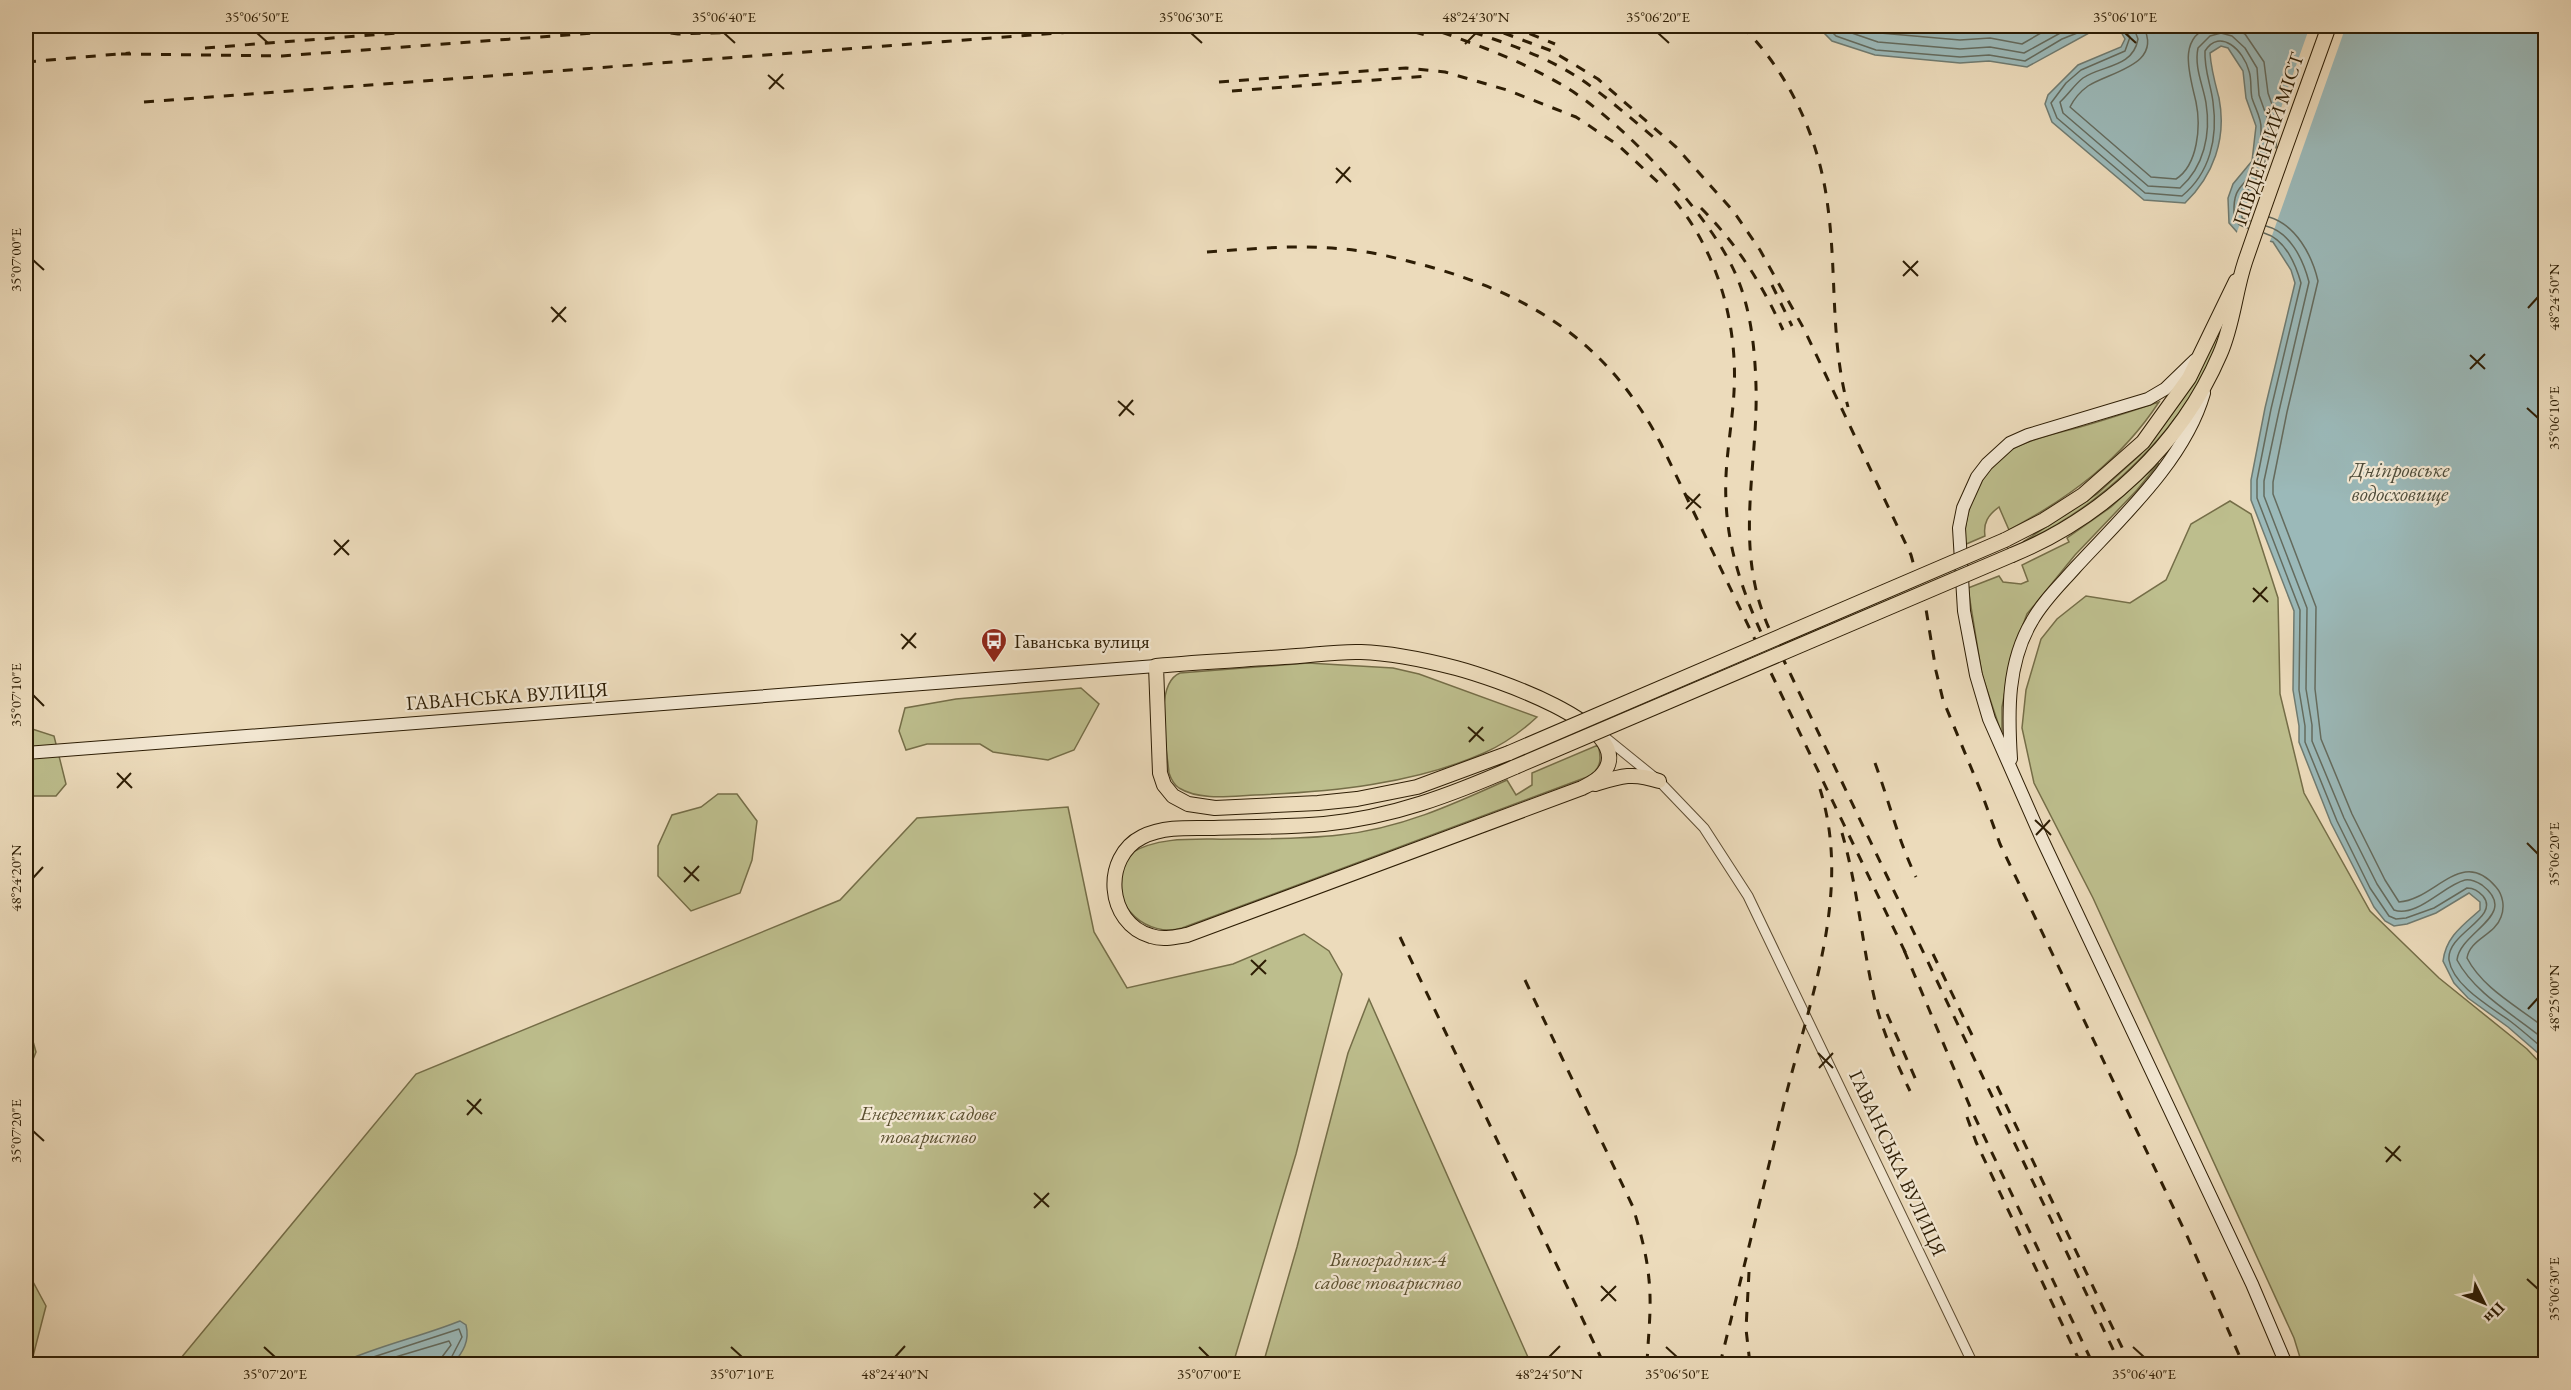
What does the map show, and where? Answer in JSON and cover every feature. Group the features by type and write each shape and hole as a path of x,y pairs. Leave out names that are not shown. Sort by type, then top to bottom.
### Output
{"main road":[{"name":"ПІВДЕННИЙ МІСТ","path":"2244,266 2329,26"},
{"path":"1156,666 1160,772 1164,785 1173,796 1188,804 1215,808 1357,799 1417,787 1509,753 2005,540 2067,506 2101,482 2143,442 2176,397 2202,352 2244,266"},
{"path":"2011,766 2008,705 2016,661 2031,622 2044,602 2137,501 2157,476 2194,419 2231,326 2244,266"},
{"path":"2202,352 2187,370 2157,394 2133,405 2028,435 1998,452 1977,477 1963,508 1958,542 1964,611 1976,675 1986,708 2045,845 2248,1273 2275,1333 2286,1365"},
{"path":"1659,781 1641,775 1631,775 1582,788 1223,922 1168,939 1152,937 1132,925 1123,915 1114,890 1117,863 1124,850 1132,842 1160,831 1323,824 1386,815 1448,796 2012,555 2079,520 2119,490 2153,457 2208,380"},
{"name":"ГАВАНСЬКА ВУЛИЦЯ","path":"26,753 1361,652 1409,657 1476,674 1535,696 1594,729"},
{"path":"1582,788 1598,779 1610,762 1606,744 1594,729"}],"street":[{"name":"ГАВАНСЬКА ВУЛИЦЯ","path":"1594,729 1659,781 1704,828 1748,896 1973,1365"}],"green space":[{"path":"2228,307 2217,344 2200,380 2178,414 2152,447 2090,502 2057,524 2023,542 2097,494 2140,455 2193,384"},
{"path":"2159,402 2144,423 2111,460 2073,491 2009,530 1999,507 1987,520 1985,536 1964,545 1967,517 1976,490 1983,477 2002,456 2030,441"},
{"path":"2159,463 2137,490 2075,555 2027,614 2012,654 2002,707 2002,735 1982,675 1968,588 1999,576 2003,582 2021,584 2028,581 2022,565 2069,542 2067,538 2111,507"},
{"path":"2230,501 2251,514 2278,598 2280,694 2304,793 2370,911 2439,978 2527,1049 2545,1068 2545,1364 2302,1364 2294,1338 2093,898 2034,783 2022,728 2026,690 2041,639 2057,619 2086,596 2130,603 2166,580 2191,524"},
{"path":"1308,663 1393,668 1419,674 1537,717 1512,737 1484,753 1457,764 1401,779 1313,792 1226,797 1196,795 1175,785 1169,773 1164,734 1164,703 1172,679 1180,673"},
{"path":"1081,688 1099,704 1074,750 1048,760 993,752 980,744 927,744 906,750 899,731 905,708 956,699"},
{"path":"26,727 54,736 66,784 56,796 26,796"},
{"path":"1598,745 1600,755 1598,767 1587,777 1182,928 1169,930 1145,924 1135,917 1122,896 1120,884 1122,870 1131,853 1155,843 1181,840 1313,837 1361,832 1425,815 1507,780 1516,795 1532,785 1532,773"},
{"path":"718,794 737,794 757,821 752,860 740,893 691,911 658,876 658,846 672,815 701,807"},
{"name":"Енергетик садове товариство","path":"1068,807 1094,932 1127,988 1233,964 1304,934 1329,951 1342,974 1296,1154 1233,1364 176,1364 416,1074 840,900 917,818"},
{"name":"Виноградник-4 садове товариство","path":"1369,999 1531,1364 1263,1364 1297,1247 1348,1053"},
{"path":"26,1016 36,1052 26,1077"},
{"path":"26,1275 32,1280 46,1306 31,1364 26,1364"}],"water":[{"name":"Дніпровське водосховище","path":"1817,26 2545,26 2545,1059 2508,1027 2468,998 2454,983 2443,961 2451,939 2480,910 2480,902 2469,893 2436,913 2407,924 2394,926 2385,921 2374,907 2331,823 2299,742 2299,726 2293,690 2294,611 2251,500 2251,480 2265,408 2295,283 2291,270 2273,242 2237,232 2229,223 2228,198 2233,184 2252,161 2256,126 2246,98 2243,71 2228,48 2221,46 2210,53 2221,113 2219,142 2210,169 2185,203 2144,200 2052,122 2045,104 2048,95 2078,65 2121,47 2125,39 2121,32 2112,28 2089,33 2027,67 1989,61 1960,63 1875,55 1832,41"},
{"path":"460,1321 466,1325 466,1341 463,1351 453,1364 338,1364 368,1352"}],"pier":[{"path":"2310,26 2346,26 2269,244 2236,235"}],"railway":[{"path":"205,48 486,26"},
{"path":"611,26 678,34 928,26"},
{"path":"144,102 1151,26"},
{"path":"1395,26 1432,37"},
{"path":"1423,26 1513,60 1564,86 1587,101 1662,170 1706,225 1736,275 1749,316 1753,344 1756,411 1750,511 1751,560 1755,585 1765,618 2120,1364"},
{"path":"1454,26 1520,48 1567,71 1601,94 1658,141"},
{"path":"1485,26 1552,51 1598,79 1676,147 1734,212 1760,250 1804,329 1911,555 1926,609 1943,700 2000,844 2188,1238 2243,1364"},
{"path":"1511,26 1555,44"},
{"path":"1742,26 1775,65 1788,87 1810,133 1818,158 1828,208 1836,332 1842,382 1848,407"},
{"path":"121,54 282,56 620,31"},
{"path":"26,62 130,53"},
{"path":"1219,82 1406,68 1445,72 1507,90 1576,117 1618,145 1662,186"},
{"path":"1232,91 1427,76"},
{"path":"1675,201 1703,243 1714,267 1728,316 1733,341 1734,392 1726,473 1727,521 1734,558 1752,612 1768,648"},
{"path":"1701,208 1748,265 1783,330"},
{"path":"1207,252 1326,248 1385,256 1466,278 1501,292 1565,329 1618,378 1661,444 1907,956"},
{"path":"1772,285 1792,326"},
{"path":"1875,763 1916,877"},
{"path":"1720,1364 1824,943 1830,905 1832,866 1829,827 1820,789"},
{"path":"1842,833 1875,1001 1890,1047 1910,1091"},
{"path":"1400,937 1604,1364"},
{"path":"1904,950 1971,1109 2093,1364"},
{"path":"1933,954 1972,1035"},
{"path":"1525,980 1633,1207 1645,1252 1650,1291 1647,1364"},
{"path":"1887,1014 1919,1087"},
{"path":"1997,1086 2130,1364"},
{"path":"1967,1117 1976,1142 2081,1364"},
{"path":"1749,1272 1746,1329 1750,1364"}],"place":[{"name":"Гаванська вулиця","path":"994,664"}]}
